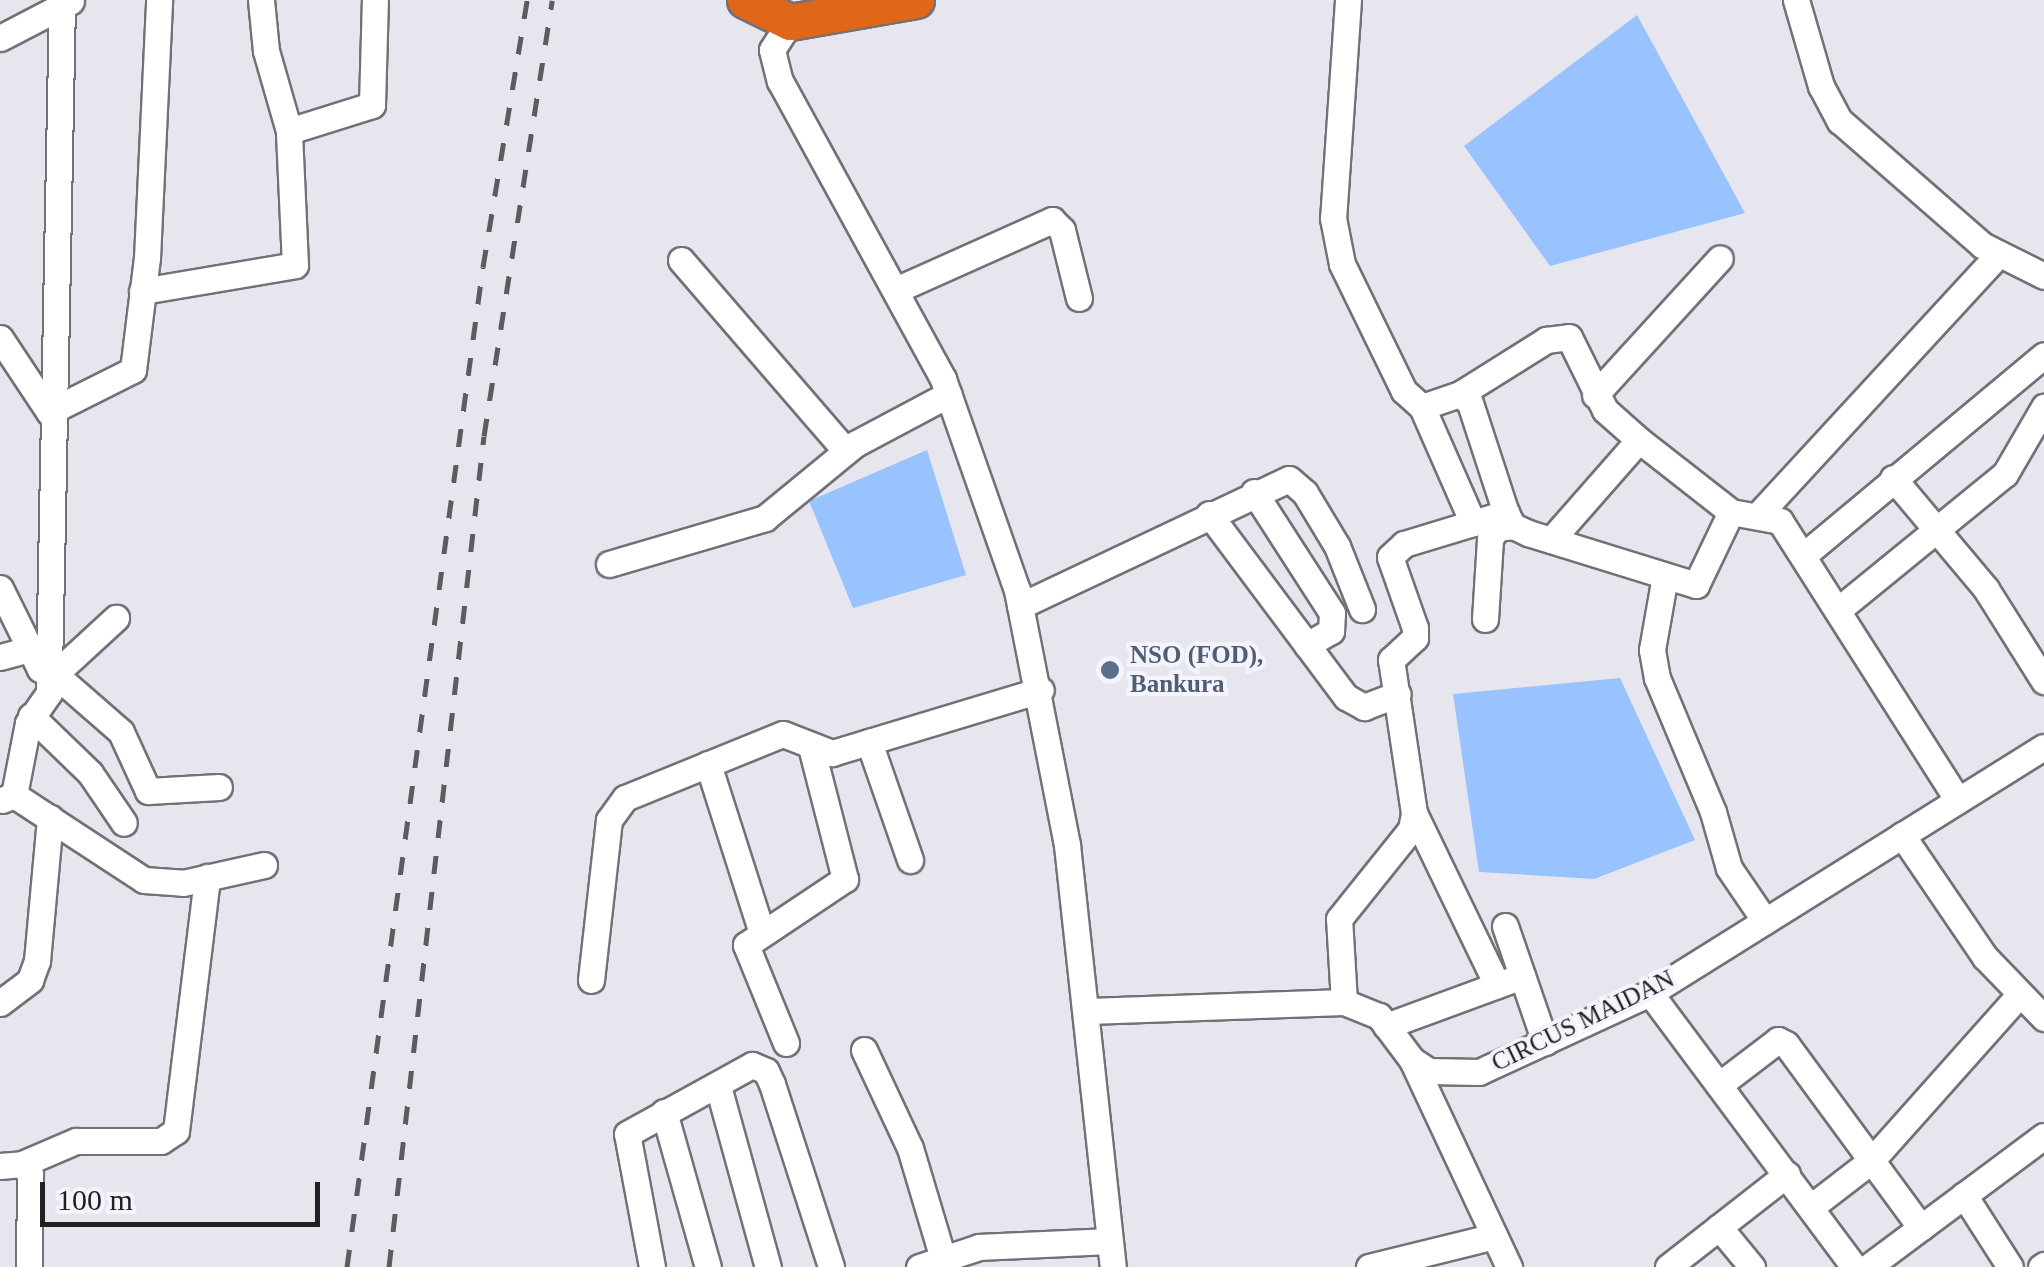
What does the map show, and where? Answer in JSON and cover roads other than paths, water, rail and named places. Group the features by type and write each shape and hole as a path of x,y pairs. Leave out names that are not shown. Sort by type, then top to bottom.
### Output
{"highway":[{"path":"745,0 808,14 916,0"}],"street":[{"path":"49,412 133,370 142,290 160,0"},
{"path":"142,290 294,265 289,131 266,50 261,0"},
{"path":"289,131 372,105 375,0"},
{"path":"1348,0 1332,189 1337,241 1404,391 1422,407 1474,523"},
{"path":"1796,0 1821,86 1840,122 1868,152 1998,255 2044,276"},
{"path":"0,38 66,2"},
{"path":"66,2 49,412 50,693 31,716 7,798 50,818 144,880 160,884 264,865"},
{"path":"808,14 772,50 780,81 898,289 949,394 1020,606 1041,690 1088,1011 1111,1254 978,1247 931,1263 910,1148 864,1050"},
{"path":"898,289 1052,220 1062,230 1079,298"},
{"path":"1758,515 1998,255"},
{"path":"1595,395 1720,258"},
{"path":"681,260 846,451"},
{"path":"1422,407 1460,394 1558,335 1570,337 1595,395 1639,440 1731,512 1780,521 1958,800"},
{"path":"0,338 49,412"},
{"path":"1804,555 2044,356"},
{"path":"609,564 764,518 846,451 949,394"},
{"path":"1460,394 1478,417 1509,520"},
{"path":"1838,610 1938,534 2005,474 2044,406"},
{"path":"1551,540 1639,440"},
{"path":"1893,478 2003,613 2044,681"},
{"path":"1020,606 1280,480 1298,484 1337,546 1362,609"},
{"path":"1254,492 1332,613 1331,631 1307,645"},
{"path":"1497,985 1414,813 1391,660 1414,638 1414,628 1390,557 1404,544 1474,523 1509,520 1551,540 1665,576 1702,582 1731,512"},
{"path":"1209,514 1355,704 1398,694"},
{"path":"1485,619 1490,539 1509,520"},
{"path":"1665,576 1652,650 1657,678 1713,812 1728,868 1766,921"},
{"path":"0,588 40,669 51,672 121,732 151,794 219,787"},
{"path":"51,672 116,618"},
{"path":"0,657 29,649"},
{"path":"590,980 609,820 625,798 783,734 832,753 1041,690"},
{"path":"31,716 90,773 124,824"},
{"path":"869,742 910,860"},
{"path":"786,1042 746,944 761,930 814,904 846,879 811,747"},
{"name":"CIRCUS MAIDAN","path":"1412,1060 1454,1076 1479,1072 1650,993 2044,748"},
{"path":"708,764 761,930"},
{"path":"1344,1002 1339,919 1411,829 1414,813"},
{"path":"1,1000 30,980 37,961 50,818"},
{"path":"1902,835 2019,995 2044,1018"},
{"path":"11,1165 76,1141 161,1141 176,1131 207,877"},
{"path":"1504,926 1544,1042"},
{"path":"1386,1026 1522,976"},
{"path":"1650,993 1854,1267"},
{"path":"1811,1207 1872,1160 2019,995"},
{"path":"1088,1011 1344,1002 1379,1016 1412,1060 1509,1267"},
{"path":"1720,1085 1778,1040 1921,1228"},
{"path":"652,1267 648,1215 627,1134 752,1065 766,1071 831,1267"},
{"path":"718,1086 768,1267"},
{"path":"664,1112 708,1267"},
{"path":"1868,1267 2044,1136"},
{"path":"11,1165 30,1174 30,1267"},
{"path":"1668,1267 1787,1174"},
{"path":"1964,1195 2010,1267"},
{"path":"1719,1227 1747,1265"},
{"path":"1369,1267 1431,1259 1494,1236"}],"water":[{"path":"1637,15 1745,213 1550,266 1464,146"},
{"path":"927,450 966,575 853,608 809,501"},
{"path":"1620,678 1695,840 1594,879 1479,872 1453,694"}],"railway":[{"path":"347,1267 483,267 527,0"},
{"path":"389,1267 484,436 552,0"}],"place":[{"name":"NSO (FOD), Bankura","path":"1110,670"}]}
